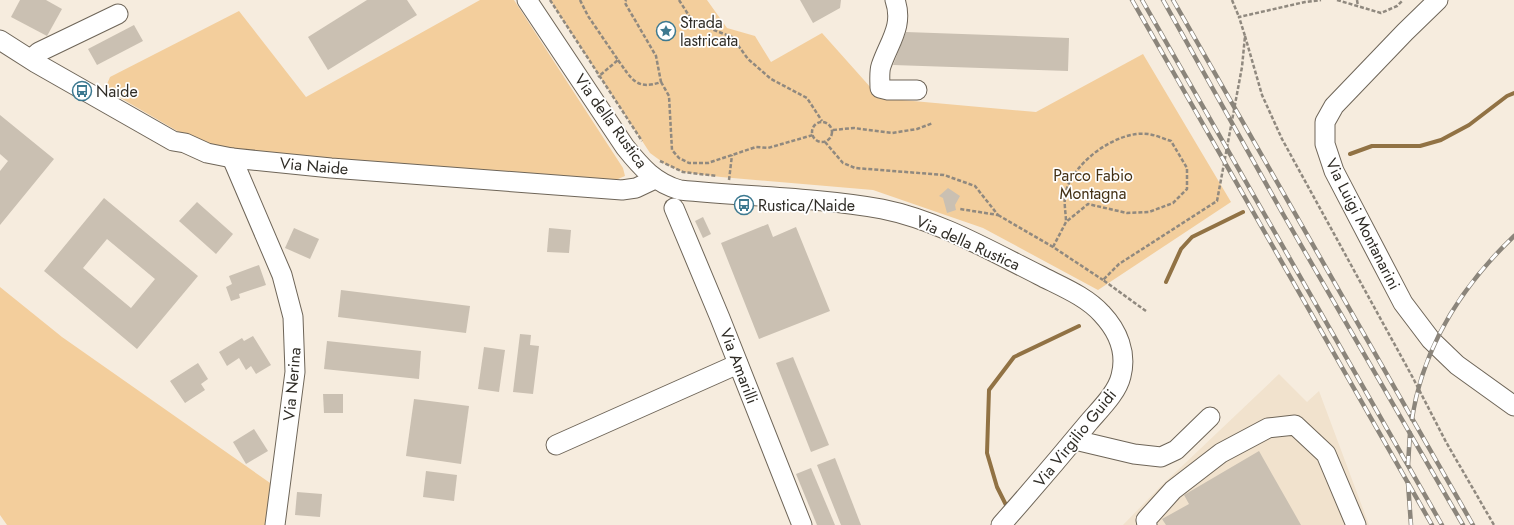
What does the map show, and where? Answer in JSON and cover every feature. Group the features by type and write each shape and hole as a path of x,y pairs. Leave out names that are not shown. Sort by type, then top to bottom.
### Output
{"street":[{"name":"Via della Rustica","path":"527,0 625,147 641,167 655,179 673,188 693,191 883,209 938,226 1000,255 1066,289 1093,306 1110,323 1119,340"},
{"path":"895,0 898,11 898,28 881,67 880,88 888,90 917,90"},
{"name":"Via Luigi Montanarini","path":"1438,0 1334,106 1328,115 1323,130 1325,144 1334,171 1403,303 1431,340 1457,365 1514,406"},
{"path":"31,60 39,52 118,14"},
{"name":"Via Naide","path":"0,40 31,60 173,141 185,144 206,153 232,158 330,168 622,190 636,188 655,179"},
{"name":"Via Nerina","path":"232,158 282,275 293,317 295,372 275,525"},
{"name":"Via Amarilli","path":"655,179 674,208 802,525"},
{"path":"674,208 693,191"},
{"name":"Via Virgilio Guidi","path":"1001,525 1075,440 1111,395 1120,380 1123,364 1119,340"},
{"path":"556,445 738,364"},
{"path":"1075,440 1134,454 1160,457 1176,450 1210,416"},
{"path":"1147,525 1146,520 1173,490 1221,453 1268,428 1295,426 1326,454 1356,525"}],"path":[{"path":"550,0 646,147"},
{"path":"580,0 588,16 632,79 638,84 653,85 661,82"},
{"path":"626,0 625,3 656,56 661,82 669,96 670,144 676,155 683,161 695,164 708,163 756,147 768,148 813,135"},
{"path":"679,0 693,22 732,37 748,59 771,79 807,98 822,121 829,124 833,130 831,137 825,142"},
{"path":"1232,0 1239,17 1262,95 1282,139 1413,378 1446,442 1494,525"},
{"path":"1305,2 1309,0"},
{"path":"1239,17 1305,2 1321,0"},
{"path":"1337,0 1381,13 1397,6 1403,0"},
{"path":"1357,0 1358,7"},
{"path":"1103,280 1119,264 1217,201 1242,67 1245,36"},
{"path":"595,80 618,60"},
{"path":"822,121 814,126 813,135 818,141 825,142 843,162 856,168 944,175 975,186 998,215"},
{"path":"833,130 854,128 892,133 917,129 933,123"},
{"path":"1053,247 1066,222 1088,204 1127,213 1149,212 1173,203 1187,189 1187,168 1171,141 1147,134 1118,138 1086,158 1074,175 1065,192 1066,222"},
{"path":"728,183 732,155"},
{"path":"655,157 665,164 683,172 721,177"},
{"path":"725,177 737,178"},
{"path":"960,209 998,215 1053,247 1146,311"}],"shaded area":[{"path":"1279,374 1307,402 1319,391 1369,525 1123,525 1160,487"}],"green space":[{"path":"480,0 514,0 623,168 625,176 618,179 599,179 250,152 203,145 105,89 110,77 239,11 306,97"},
{"name":"Parco Fabio Montagna","path":"550,0 707,0 727,28 755,36 771,62 822,33 880,98 1036,112 1143,54 1231,202 1098,290 983,228 873,190 721,177 683,172 665,164 650,153"},
{"path":"0,287 62,337 273,485 267,525 7,525 0,515"}],"building":[{"path":"20,0 46,0 62,9 47,36 11,17"},
{"path":"367,0 407,0 417,15 328,70 308,37"},
{"path":"800,0 841,0 840,8 813,23"},
{"path":"134,25 143,41 97,65 88,49"},
{"path":"906,32 1069,38 1068,71 893,65"},
{"path":"0,115 54,159 0,225 0,171 8,161 0,154"},
{"path":"948,188 960,196 955,205 956,210 947,213 943,198 939,196"},
{"path":"104,198 198,276 137,349 44,271","holes":["107,239 155,279 131,308 83,268"]},
{"path":"197,202 233,234 216,254 179,221"},
{"path":"703,217 711,234 703,238 695,221"},
{"path":"768,224 773,237 796,227 830,311 759,339 721,243"},
{"path":"294,228 319,239 310,259 285,248"},
{"path":"549,228 571,230 569,253 547,252"},
{"path":"259,265 266,285 239,294 240,298 231,301 226,287 232,284 229,276"},
{"path":"341,290 470,306 466,333 338,317"},
{"path":"520,334 531,335 530,345 539,346 533,394 513,392"},
{"path":"253,336 271,365 256,374 251,366 246,370 239,358 227,366 219,352 242,338 244,341"},
{"path":"327,341 421,351 419,379 324,369"},
{"path":"484,347 505,350 499,392 478,389"},
{"path":"793,357 829,445 811,452 776,363"},
{"path":"198,363 208,379 201,384 205,390 185,403 170,381"},
{"path":"323,394 343,394 343,413 324,413"},
{"path":"414,399 469,406 461,464 406,456"},
{"path":"254,429 268,451 246,464 233,442"},
{"path":"1259,451 1301,525 1166,525 1162,519 1189,504 1184,495"},
{"path":"835,458 861,525 841,525 817,465"},
{"path":"811,468 835,525 817,525 796,474"},
{"path":"426,471 457,475 454,501 423,497"},
{"path":"297,492 322,494 320,517 295,515"}],"waterway":[{"path":"1350,154 1372,146 1420,146 1441,140 1469,125 1507,96 1514,93"},
{"path":"1166,282 1181,249 1192,237 1243,212"},
{"path":"1008,509 997,487 987,453 989,390 1014,357 1079,326"}],"railway":[{"path":"1132,0 1432,525"},
{"path":"1142,0 1442,525"},
{"path":"1163,0 1283,214 1463,525"},
{"path":"1173,0 1473,525"},
{"path":"1412,419 1417,392 1435,342 1462,297 1478,275 1514,236"},
{"path":"1408,465 1410,433"},
{"path":"1408,483 1411,525"}],"place":[{"name":"Strada lastricata","path":"666,31"},
{"name":"Naide","path":"82,91"},
{"name":"Rustica/Naide","path":"744,205"}]}
